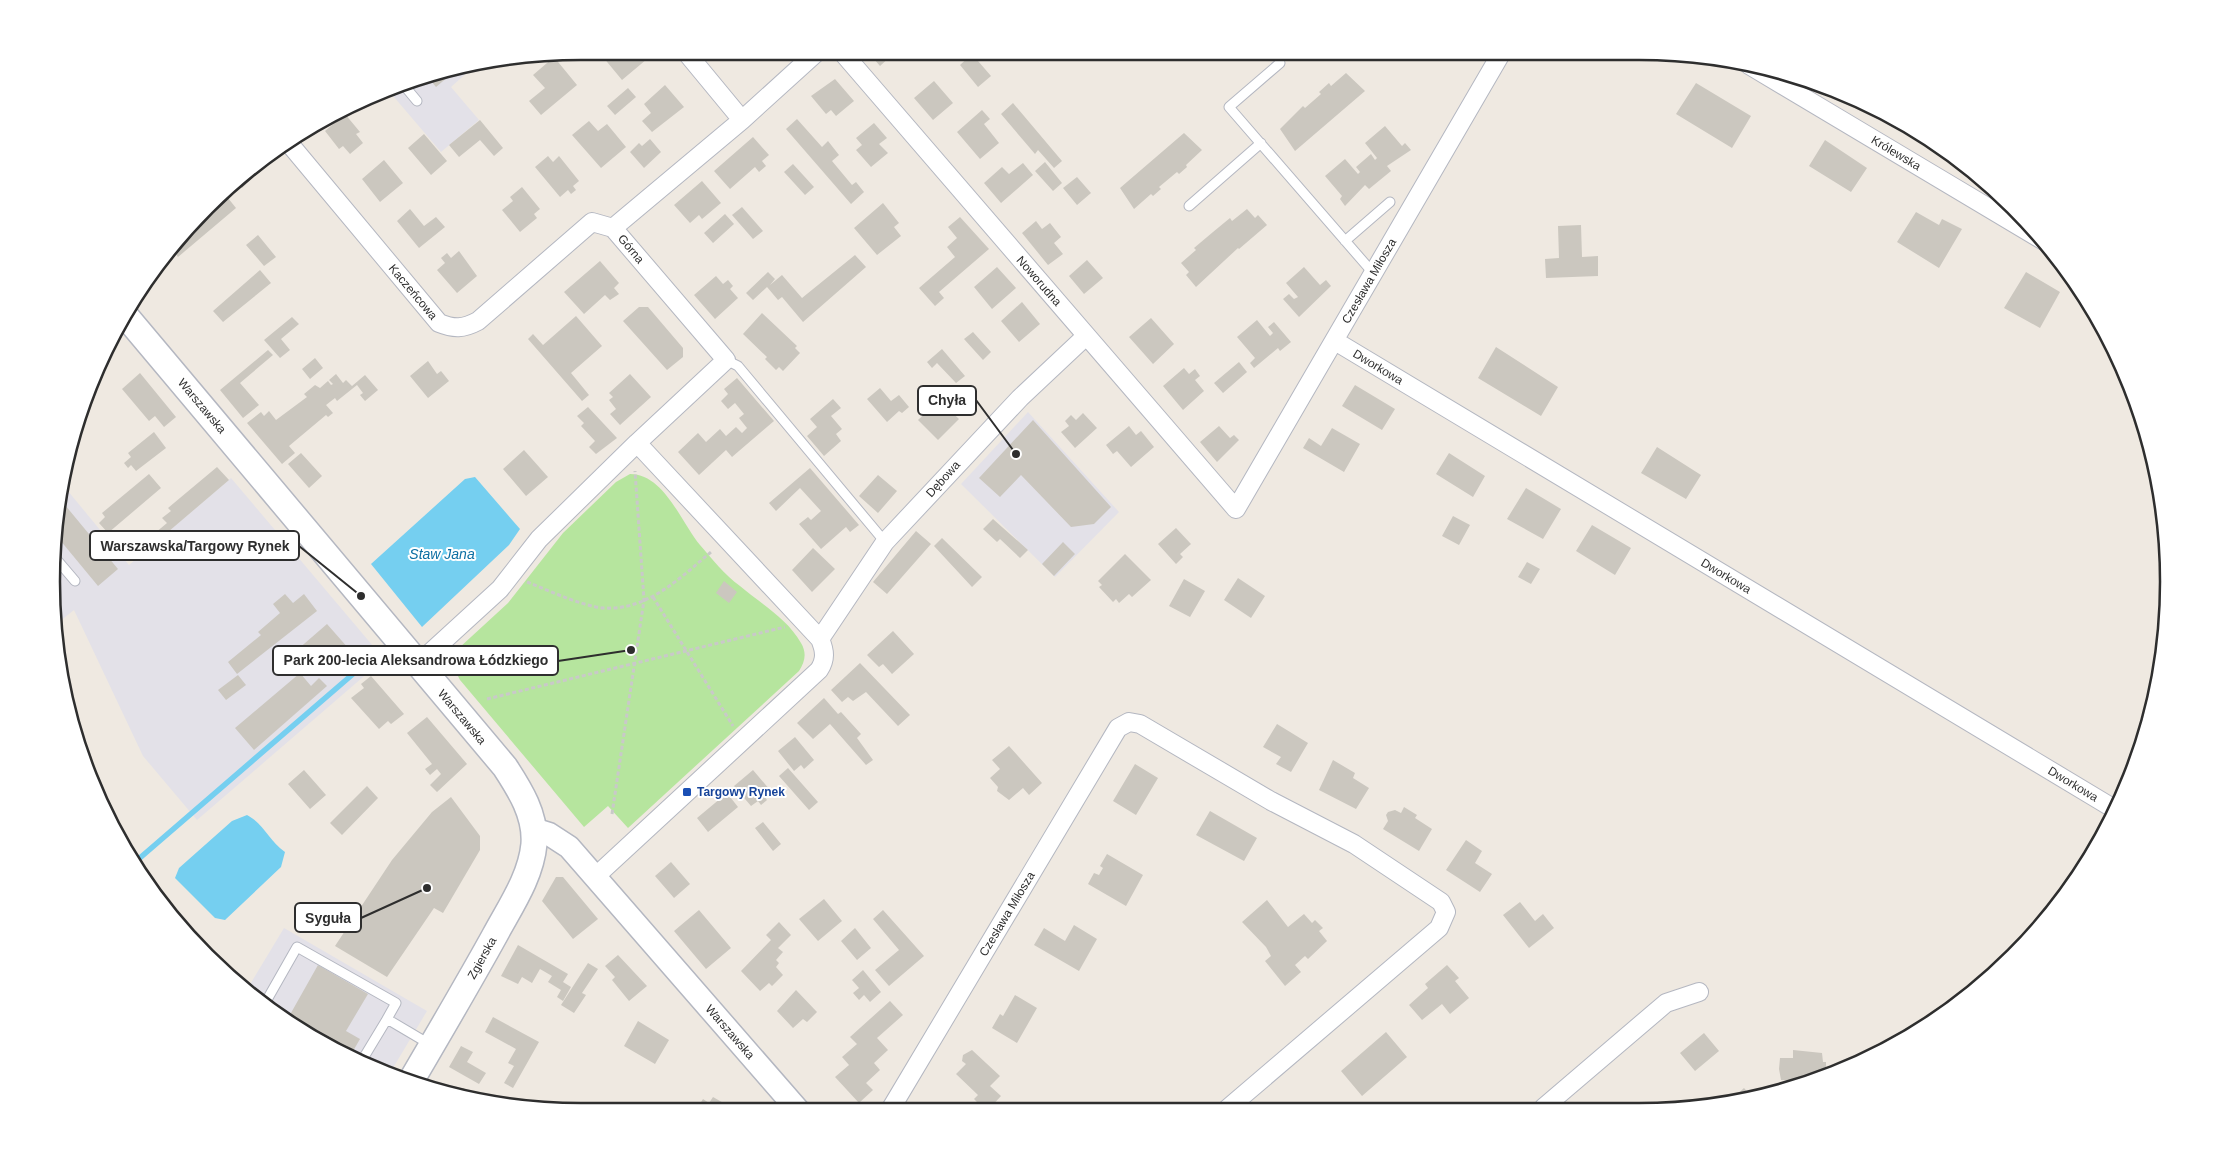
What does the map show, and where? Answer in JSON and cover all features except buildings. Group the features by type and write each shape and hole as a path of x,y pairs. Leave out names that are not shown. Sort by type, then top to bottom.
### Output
{"main road":[{"name":"Warszawska","path":"130,320 505,767 524,800 533,829"},
{"name":"Zgierska","path":"414,1075 521,886 531,862 533,829"}],"street":[{"path":"692,60 742,120"},
{"name":"Górna","path":"726,360 613,228 742,120 809,60"},
{"name":"Noworudna","path":"849,60 1236,509"},
{"name":"Czesława Miłosza","path":"1236,509 1497,60"},
{"name":"Królewska","path":"1768,77 2020,227"},
{"name":"Kaczeńcowa","path":"293,148 438,323 449,327 465,328 478,321 592,222 613,228"},
{"name":"Dębowa","path":"820,640 885,542 1020,398 1086,336"},
{"name":"Dworkowa","path":"1335,341 2109,806"},
{"path":"418,664 500,589 539,539 637,443 726,360"},
{"path":"595,876 819,670 824,661 824,650 820,640 637,443"},
{"name":"Czesława Miłosza","path":"894,1103 1118,728 1129,722 1140,724 1270,801 1354,844 1441,902 1446,912 1440,928 1234,1103"},
{"name":"Warszawska","path":"533,829 561,841 595,876 792,1103"},
{"path":"1549,1103 1666,1003 1699,992"}],"lane":[{"path":"1280,63 1229,107 1374,274"},
{"path":"408,90 417,101"},
{"path":"1190,206 1261,143"},
{"path":"1345,241 1390,202"},
{"path":"726,360 738,366 885,542"},
{"path":"61,564 76,581"},
{"path":"268,998 297,947 396,1002 365,1055"},
{"path":"387,1018 432,1045"}],"path":[{"path":"612,814 644,600 635,471"},
{"path":"522,580 598,607 617,607 654,597 711,552"},
{"path":"654,597 736,732"},
{"path":"487,699 791,626"}],"shaded area":[{"path":"466,73 451,87 479,120 441,152 393,96"},
{"path":"1028,412 1119,512 1055,577 961,484"},
{"path":"231,478 384,659 197,820 143,756 74,610 61,620 61,547 68,491 129,565"},
{"path":"284,928 427,1011 393,1067 351,1049 321,1033 292,1015 250,984"}],"green space":[{"path":"630,474 642,476 662,490 700,545 719,567 734,582 789,626 801,643 804,657 799,671 628,828 608,806 584,827 460,680 455,670 454,659 459,648 508,603 563,533 616,482"}],"water":[{"name":"Staw Jana","path":"475,477 520,529 509,545 422,627 371,564 465,479"},
{"path":"247,815 258,823 279,848 285,852 281,867 225,920 215,918 175,878 179,868 232,821"}],"waterway":[{"path":"140,858 375,655"}],"place":[{"name":"Chyła","path":"1016,454"},
{"name":"Warszawska/Targowy Rynek","path":"361,596"},
{"name":"Park 200-lecia Aleksandrowa Łódzkiego","path":"631,650"},
{"name":"Targowy Rynek","path":"687,792"},
{"name":"Syguła","path":"427,888"}]}
